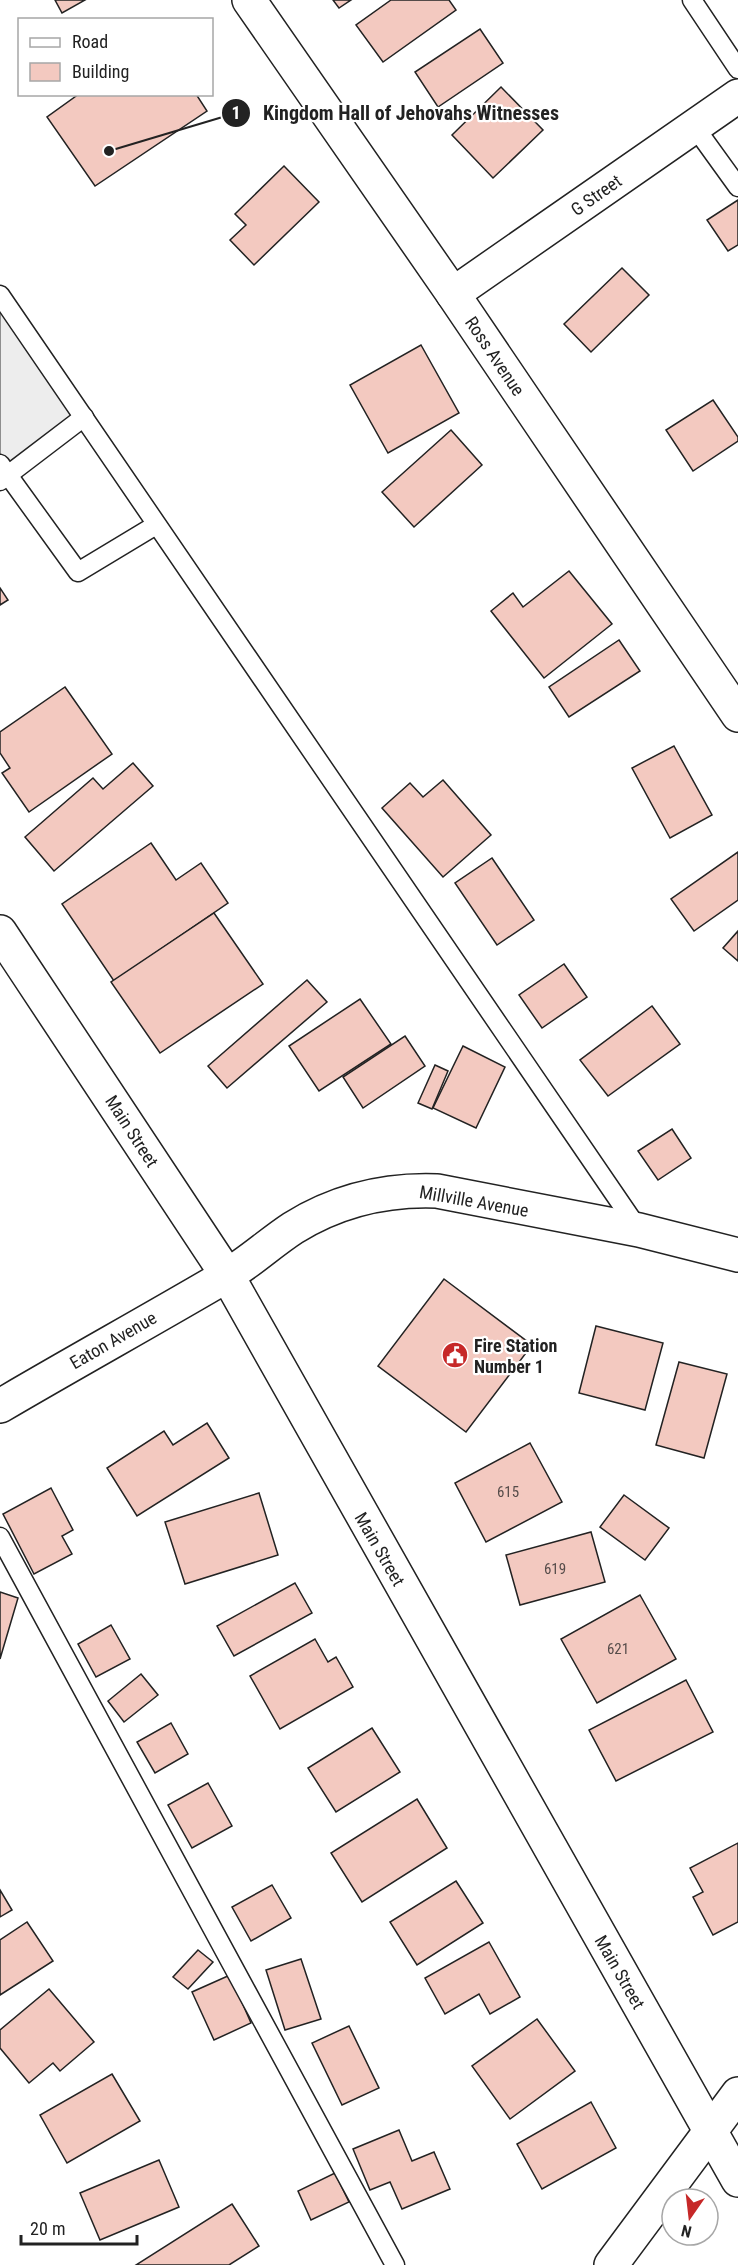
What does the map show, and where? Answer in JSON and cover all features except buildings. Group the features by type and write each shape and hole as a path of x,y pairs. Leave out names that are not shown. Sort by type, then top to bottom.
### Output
{"main road":[{"name":"Ross Avenue","path":"249,0 453,294 738,715"},
{"name":"G Street","path":"453,294 738,96"},
{"name":"Main Street","path":"0,932 227,1275 738,2180"},
{"name":"Millville Avenue","path":"227,1275 295,1227 332,1209 367,1195 405,1190 437,1191 639,1230 738,1255"},
{"name":"Eaton Avenue","path":"0,1406 227,1275"},
{"path":"611,2265 738,2094"}],"lane":[{"path":"692,0 738,69"},
{"path":"694,126 738,187"},
{"path":"0,295 639,1230"},
{"path":"84,417 3,473 78,572 156,525"},
{"path":"0,1537 395,2265"}],"shaded area":[{"path":"0,305 84,417 0,473"}],"place":[{"name":"Kingdom Hall of Jehovahs Witnesses","path":"109,151"},
{"name":"Fire Station Number 1","path":"455,1355"}]}
